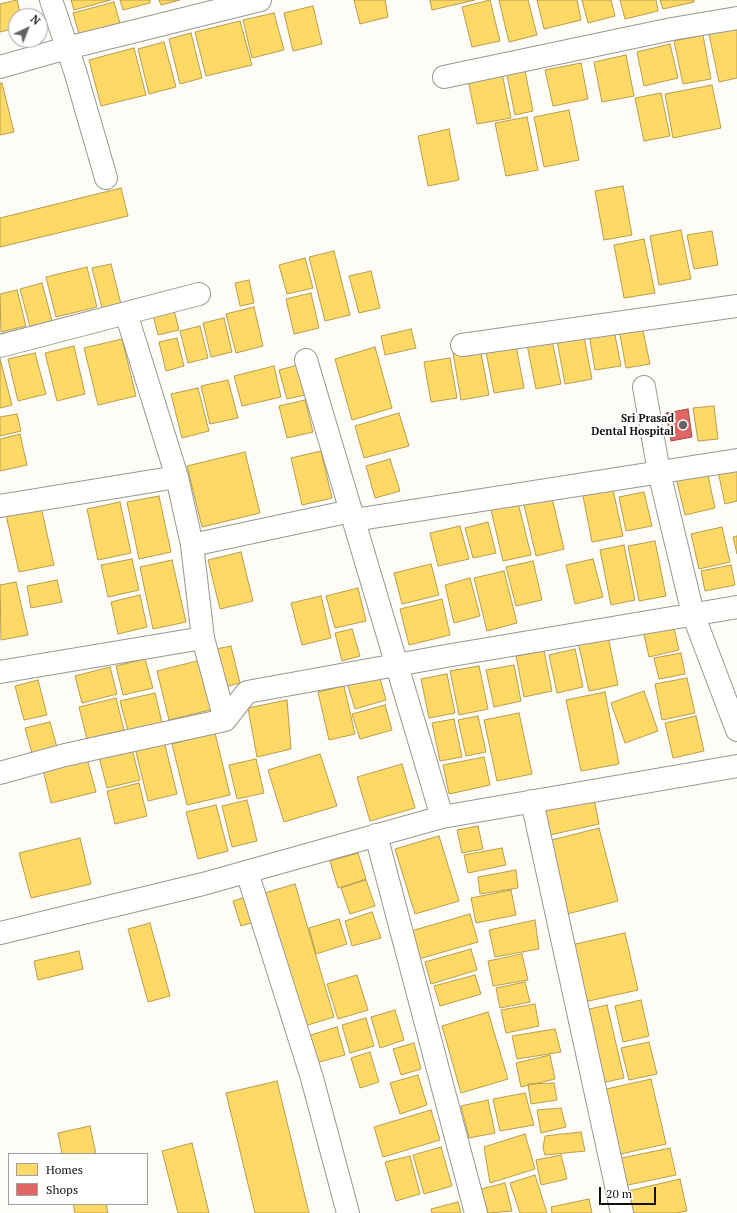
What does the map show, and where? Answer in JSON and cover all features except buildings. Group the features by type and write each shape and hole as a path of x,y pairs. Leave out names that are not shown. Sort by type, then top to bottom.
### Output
{"street":[{"path":"51,0 106,178"},
{"path":"0,67 67,48 260,0"},
{"path":"444,78 672,28 737,18"},
{"path":"0,346 199,294"},
{"path":"462,345 737,306"},
{"path":"126,313 177,476 192,545 203,638 225,720"},
{"path":"306,360 442,817"},
{"path":"644,387 659,472 693,614 737,730"},
{"path":"192,545 352,516 737,460"},
{"path":"0,506 177,476"},
{"path":"0,773 65,755 225,720 247,692 737,607"},
{"path":"0,672 203,638"},
{"path":"0,932 203,884 442,817 737,766"},
{"path":"532,801 622,1213"},
{"path":"376,835 476,1213"},
{"path":"247,872 312,1078 348,1213"}],"place":[{"name":"Sri Prasad Dental Hospital","path":"683,425"}]}
